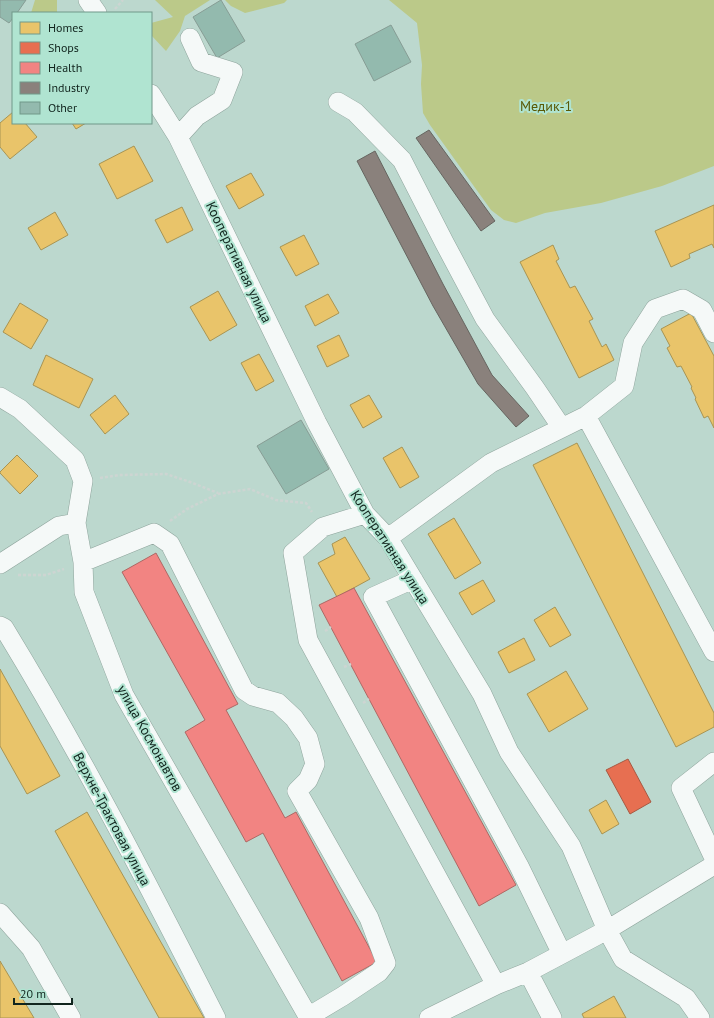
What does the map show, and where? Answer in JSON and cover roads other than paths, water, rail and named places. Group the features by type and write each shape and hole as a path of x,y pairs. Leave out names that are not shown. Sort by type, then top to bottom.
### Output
{"street":[{"path":"88,0 96,12"},
{"path":"178,137 197,116 222,100 233,72 201,62 190,38"},
{"name":"Кооперативная улица","path":"152,96 178,137 317,423 365,514 388,538 482,694 509,752 571,846 607,930 623,959 686,998 700,1018"},
{"path":"338,102 355,112 402,160 485,319 562,428"},
{"path":"388,538 490,463 586,416 624,386 633,343 655,309 683,299 708,307 714,333"},
{"name":"улица Космонавтов","path":"0,397 20,409 75,460 83,481 76,523 83,562 84,592 124,695 308,1017"},
{"path":"586,416 714,652"},
{"path":"365,514 323,527 293,553 308,640 496,985"},
{"path":"6,569 59,526 76,523"},
{"path":"83,562 154,533 170,544 244,690 253,696 278,703 294,718 308,738 315,764 308,780 297,791 369,918 386,963 379,972 308,1017"},
{"path":"412,579 374,597 519,866 562,954"},
{"name":"Верхне-Трактовая улица","path":"0,626 4,628 28,668 96,787 216,1018"},
{"path":"714,762 681,788 714,858"},
{"path":"429,1018 496,985 528,972 607,930 714,865"},
{"path":"0,913 31,948 72,1018"},
{"path":"528,972 552,1018"}],"park label":[{"name":"Медик-1","path":"546,106"}]}
